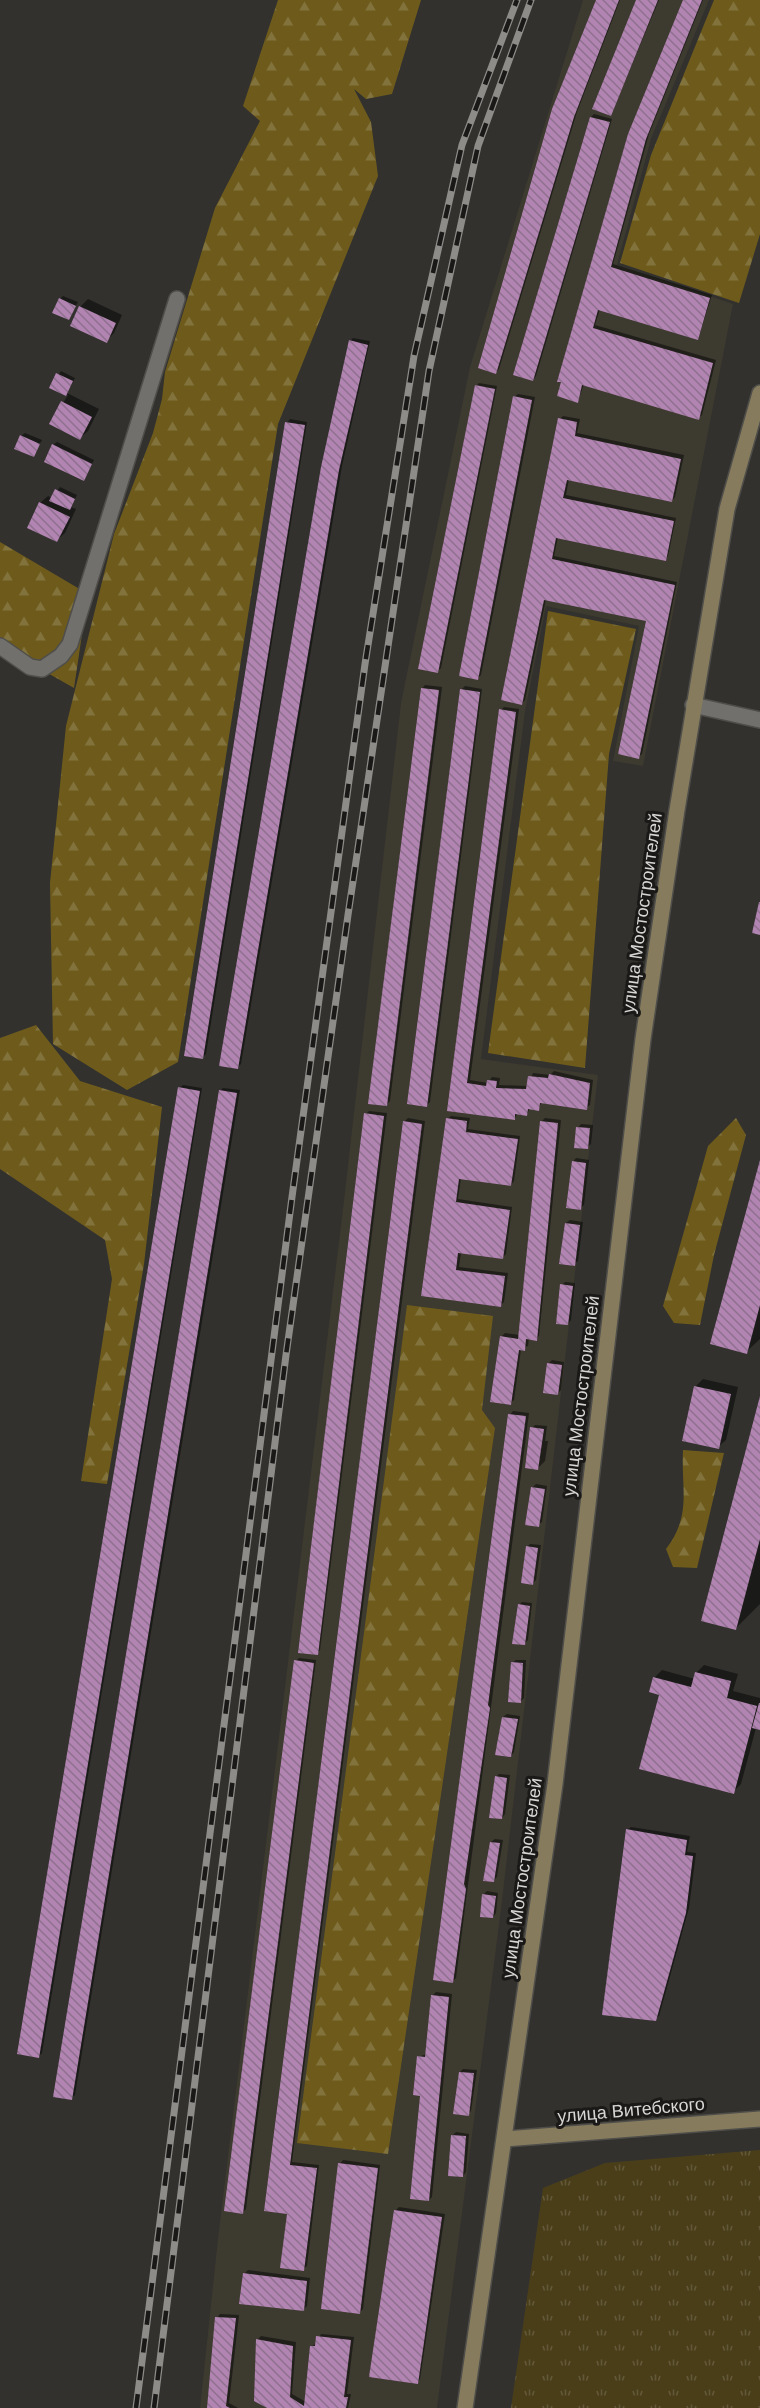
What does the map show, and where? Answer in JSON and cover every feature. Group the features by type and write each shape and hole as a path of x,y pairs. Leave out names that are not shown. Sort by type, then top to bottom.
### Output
{"main road":[{"name":"улица Мостостроителей","path":"465,2408 555,1784 643,1039 693,705 727,509 760,393"},
{"name":"улица Витебского","path":"504,2139 760,2119"}],"street":[{"path":"0,646 30,667 42,669 61,656 70,644 177,299"},
{"path":"693,705 760,720"}],"shaded area":[{"path":"583,0 709,0 651,139 617,265 733,304 643,766 613,761 639,626 546,606 525,711 481,1059 598,1075 501,1909 437,2408 200,2408 218,2239 343,1209 401,703 470,367"}],"green space":[{"path":"278,0 421,0 392,94 366,99 354,89 371,122 378,176 278,424 178,1062 127,1090 53,1044 50,883 66,726 114,534 153,433 162,399 165,372 215,208 260,121 243,106"},
{"path":"714,0 760,0 760,234 739,303 620,263 651,155"},
{"path":"0,542 88,594 74,688 30,663 0,640"},
{"path":"548,611 636,629 609,754 585,1068 488,1053"},
{"path":"36,1025 80,1081 162,1107 144,1264 107,1484 81,1481 112,1279 105,1240 0,1169 0,1038"},
{"path":"736,1118 746,1135 714,1255 700,1325 674,1323 663,1306 708,1146"},
{"path":"407,1305 493,1316 482,1410 495,1428 388,2154 297,2143"},
{"path":"683,1450 724,1453 697,1568 673,1567 666,1549 679,1525 684,1502"},
{"path":"760,2150 760,2408 511,2408 543,2188 605,2163"}],"building":[{"path":"596,0 619,0 574,117 496,374 478,368 552,109"},
{"path":"636,0 658,0 611,116 592,109"},
{"path":"683,0 702,0 646,139 611,267 710,298 698,340 598,310 593,328 713,363 699,420 582,385 578,403 557,396 561,382 557,382 628,134"},
{"path":"590,117 610,122 533,381 513,375"},
{"path":"59,298 76,306 69,320 52,313"},
{"path":"79,306 116,323 107,343 70,326"},
{"path":"349,340 368,345 339,470 238,1069 219,1066 321,467"},
{"path":"56,373 73,381 66,396 49,388"},
{"path":"475,385 495,389 438,673 418,669"},
{"path":"513,396 532,400 478,680 459,676"},
{"path":"61,401 92,417 80,440 49,424"},
{"path":"558,418 577,422 575,436 681,459 672,502 567,480 563,498 674,521 666,561 556,538 552,559 675,585 639,759 618,754 646,621 544,600 522,705 501,700"},
{"path":"285,422 305,425 203,1059 184,1056"},
{"path":"20,435 40,444 34,457 14,449"},
{"path":"52,444 92,464 84,481 44,462"},
{"path":"55,489 75,499 70,510 49,501"},
{"path":"39,502 70,517 57,542 27,528"},
{"path":"421,688 439,690 387,1106 368,1104"},
{"path":"460,689 480,692 427,1107 407,1104"},
{"path":"499,709 516,712 467,1083 486,1086 487,1080 497,1081 496,1088 526,1089 528,1076 548,1078 549,1074 590,1083 587,1110 540,1103 539,1111 528,1109 527,1116 515,1114 515,1120 447,1111"},
{"path":"760,902 760,935 752,933"},
{"path":"178,1087 200,1091 39,2058 17,2054"},
{"path":"219,1090 237,1093 72,2100 53,2097"},
{"path":"364,1113 384,1116 318,1655 298,1653"},
{"path":"446,1118 467,1121 466,1132 518,1139 511,1186 459,1179 456,1202 510,1210 503,1259 458,1253 456,1270 505,1276 501,1307 421,1296"},
{"path":"403,1121 422,1124 290,2165 317,2168 304,2271 280,2268 287,2214 264,2211"},
{"path":"540,1121 558,1123 537,1341 526,1339 525,1351 519,1350 511,1405 490,1402 500,1336 518,1339"},
{"path":"576,1127 590,1128 588,1149 574,1148"},
{"path":"760,1160 760,1305 747,1354 710,1344"},
{"path":"572,1161 586,1163 581,1210 566,1208"},
{"path":"565,1223 580,1225 575,1266 559,1264"},
{"path":"560,1284 573,1286 568,1325 556,1324"},
{"path":"547,1363 562,1365 558,1395 543,1393"},
{"path":"694,1386 731,1394 719,1449 682,1441"},
{"path":"760,1396 760,1539 736,1630 701,1621"},
{"path":"508,1414 526,1416 453,1983 433,1980"},
{"path":"530,1427 544,1429 538,1470 525,1468"},
{"path":"531,1487 545,1489 539,1527 525,1525"},
{"path":"526,1546 538,1548 533,1585 521,1583"},
{"path":"518,1604 530,1606 525,1645 512,1644"},
{"path":"294,1660 314,1663 243,2214 224,2211"},
{"path":"511,1662 523,1663 521,1703 508,1702"},
{"path":"695,1672 731,1681 727,1698 757,1706 734,1794 639,1769 659,1695 649,1692 653,1677 691,1687"},
{"path":"760,1703 760,1730 752,1728"},
{"path":"502,1717 518,1719 511,1757 495,1755"},
{"path":"495,1776 507,1778 502,1819 489,1818"},
{"path":"626,1829 687,1840 685,1855 693,1856 686,1913 656,2021 602,2015"},
{"path":"490,1842 500,1843 494,1882 483,1881"},
{"path":"482,1894 496,1896 493,1918 480,1917"},
{"path":"431,1995 449,1997 429,2201 410,2199 420,2096 413,2095 417,2056 425,2057"},
{"path":"459,2072 474,2073 469,2116 453,2114"},
{"path":"451,2135 466,2136 463,2177 448,2176"},
{"path":"338,2163 378,2168 360,2314 321,2309"},
{"path":"394,2210 442,2217 418,2384 369,2377"},
{"path":"243,2273 307,2281 304,2311 239,2304"},
{"path":"215,2317 236,2318 226,2406 230,2408 207,2408"},
{"path":"316,2336 351,2340 344,2397 348,2397 346,2408 267,2408 254,2401 256,2339 293,2346 290,2397 304,2406 310,2346 315,2346"}],"railway":[{"path":"136,2408 292,1197 365,664 414,356 462,145 517,0"},
{"path":"154,2408 286,1355 348,915 429,371 478,146 531,0"}]}
